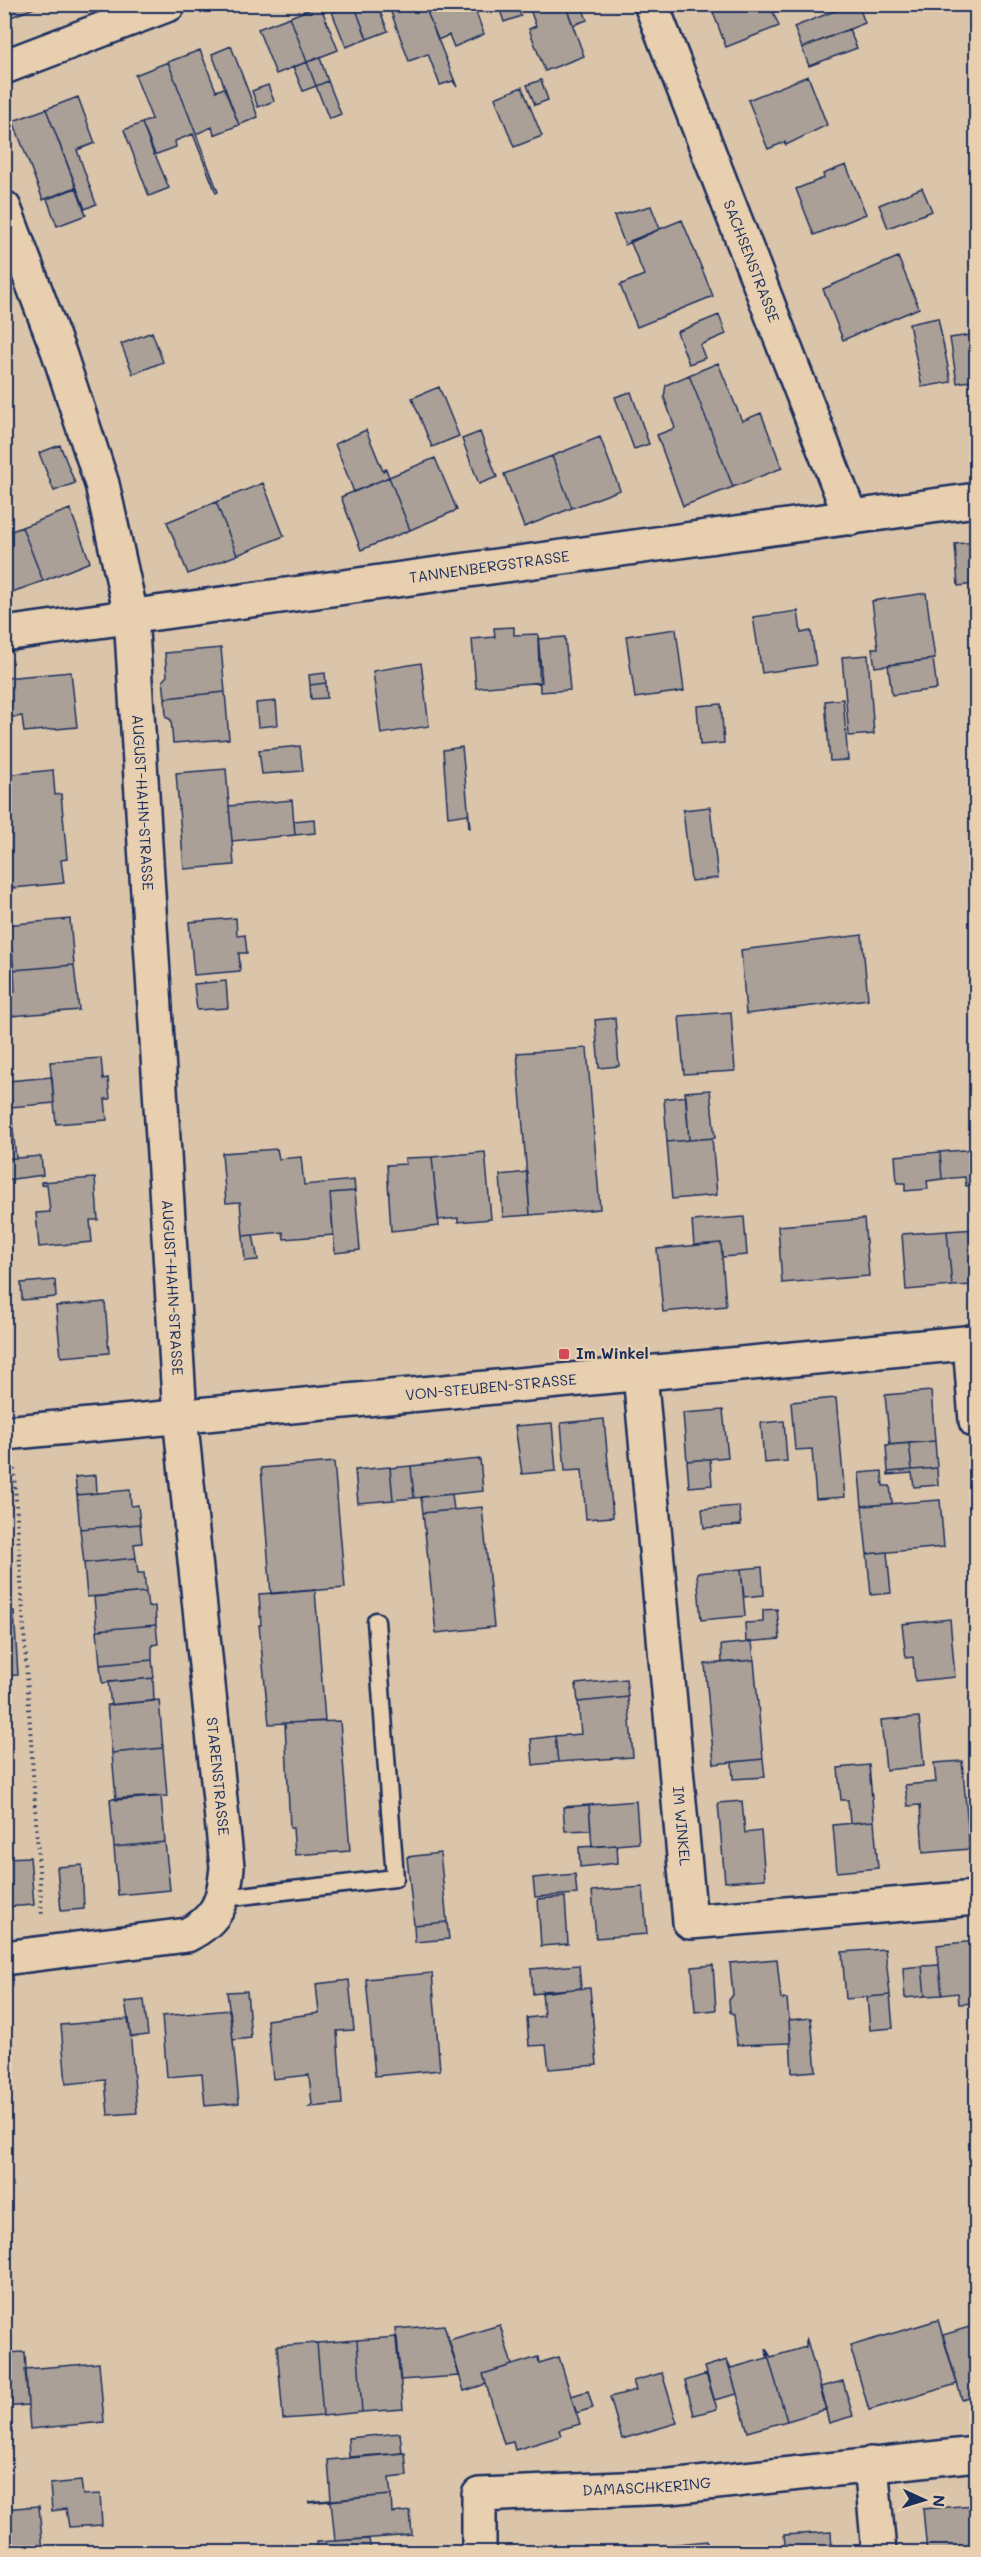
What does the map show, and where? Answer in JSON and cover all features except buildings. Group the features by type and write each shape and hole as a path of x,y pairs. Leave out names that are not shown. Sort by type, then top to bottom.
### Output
{"street":[{"path":"4,67 169,4"},
{"name":"SACHSENSTRASSE","path":"651,4 851,518"},
{"name":"AUGUST-HAHN-STRASSE","path":"4,208 59,353 102,484 131,615 180,1416"},
{"name":"TANNENBERGSTRASSE","path":"4,634 976,500"},
{"path":"973,1342 976,1421"},
{"name":"VON-STEUBEN-STRASSE","path":"8,1433 973,1342"},
{"name":"IM WINKEL","path":"640,1374 690,1922 976,1898"},
{"name":"STARENSTRASSE","path":"4,1958 187,1935 205,1926 224,1898 227,1867 180,1416"},
{"name":"DAMASCHKERING","path":"479,2553 479,2496 670,2487 976,2454"},
{"path":"871,2464 879,2553"}],"lane":[{"path":"224,1898 394,1878 376,1621"}],"path":[{"path":"8,1433 45,1954"}],"place":[{"name":"Im Winkel","path":"564,1354"}]}
